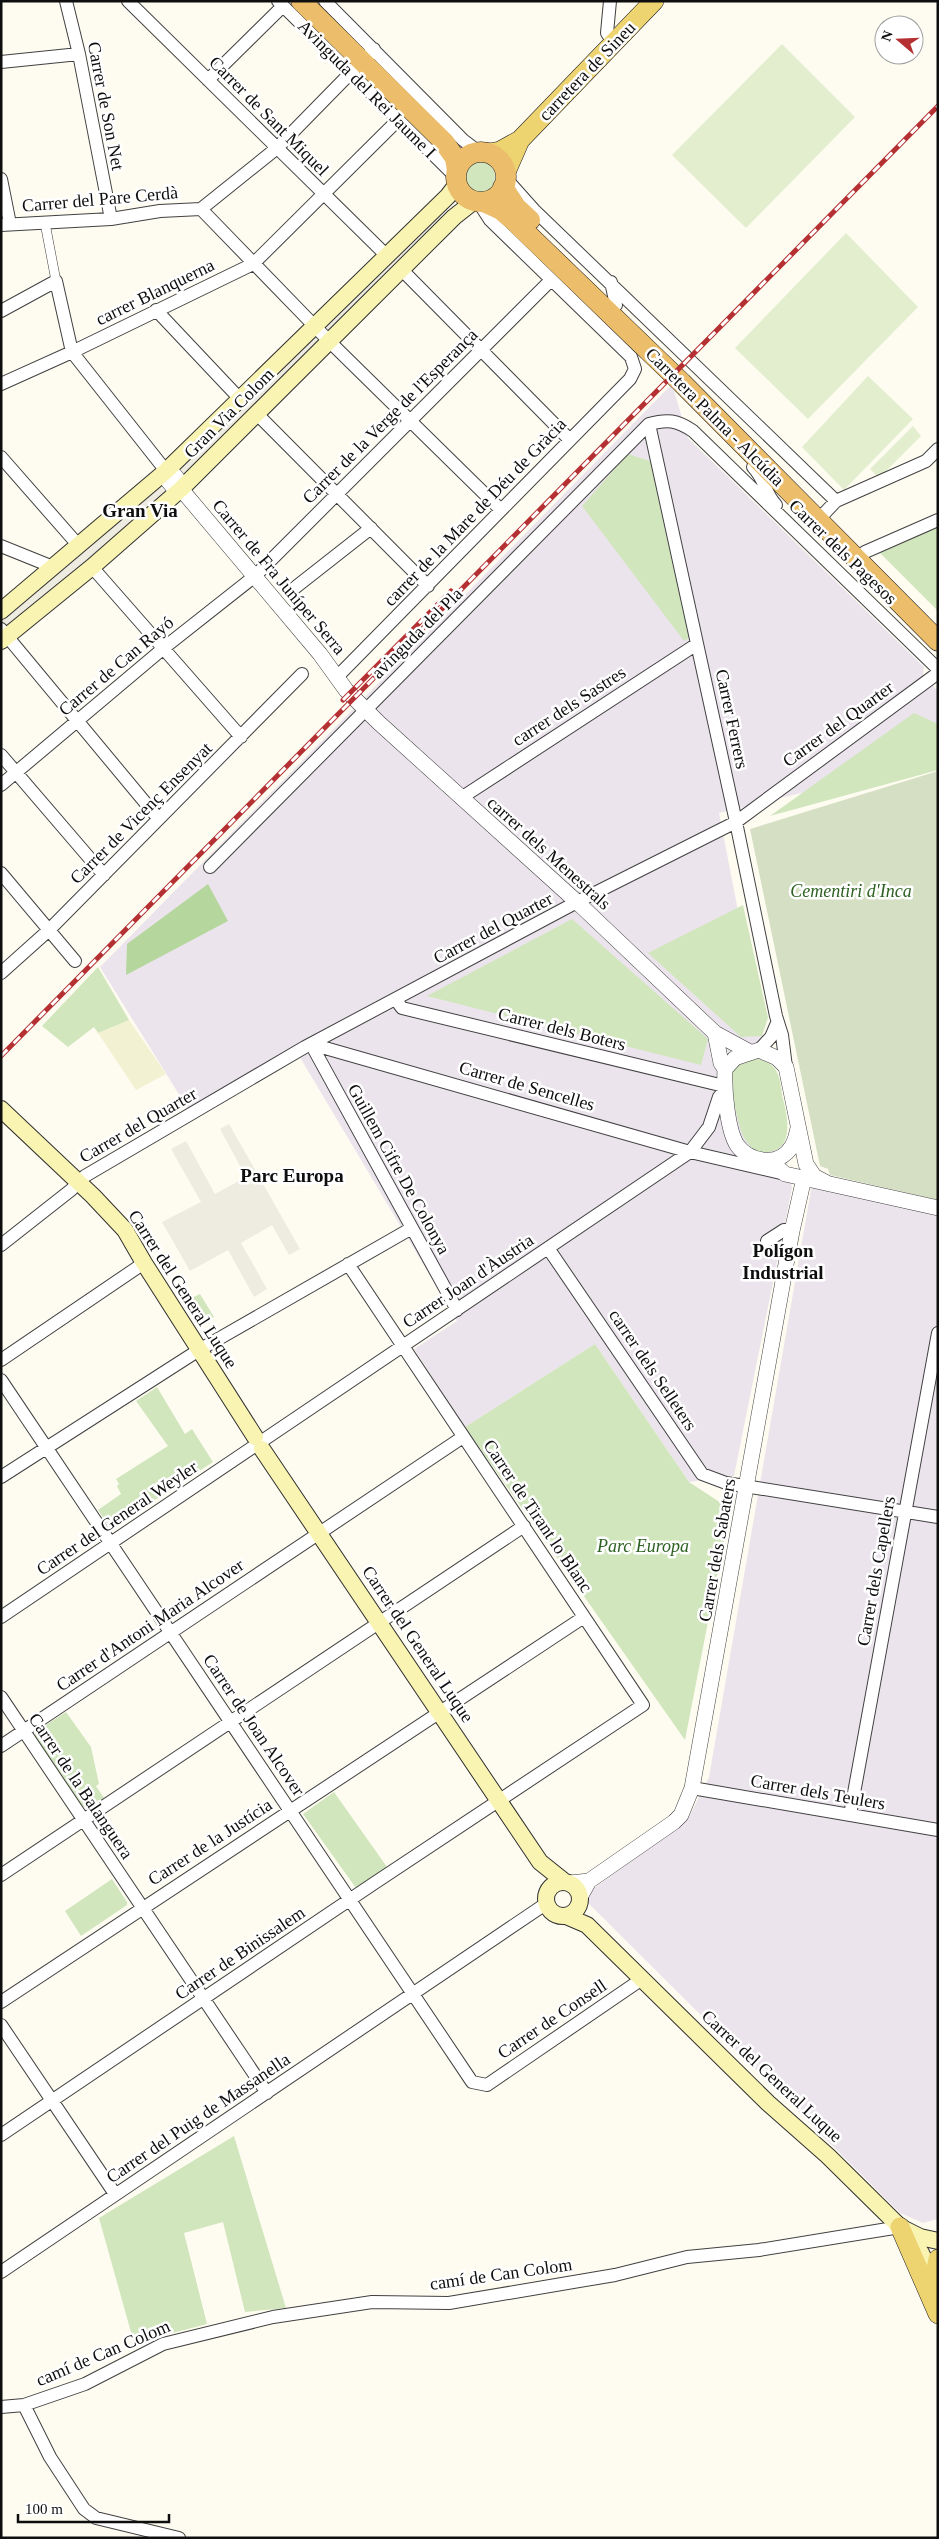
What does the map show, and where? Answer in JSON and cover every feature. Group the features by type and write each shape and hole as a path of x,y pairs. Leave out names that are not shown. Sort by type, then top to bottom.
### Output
{"highway":[{"name":"Avinguda del Rei Jaume I","path":"288,3 361,61 444,142 455,158 457,177"},
{"name":"Avinguda del Rei Jaume I","path":"444,142 461,152 480,153"},
{"path":"480,153 501,161 505,179 496,197 479,202 463,196 457,177 461,162 480,153"},
{"name":"Carretera Palma - Alcúdia","path":"505,179 516,214 731,432 826,511 938,640"},
{"name":"Carretera Palma - Alcúdia","path":"479,202 516,214 616,304 826,511 938,625"}],"main road":[{"name":"carretera de Sineu","path":"520,140 611,38 654,1"},
{"path":"480,153 500,150 520,140"},
{"path":"505,179 520,140"},
{"name":"Gran Via Colom","path":"5,604 53,567 166,471 448,196 457,177"},
{"name":"Gran Via Colom","path":"3,635 92,567 181,489 460,212 479,202"},
{"name":"Carrer del General Luque","path":"1,1109 79,1182 126,1230 144,1263 259,1443 540,1862 567,1883"},
{"name":"Carrer del General Luque","path":"540,1862 548,1902"},
{"path":"567,1883 577,1889 580,1899 576,1911 566,1916 557,1915 548,1902 552,1886 567,1883"},
{"name":"Carrer del General Luque","path":"580,1899 587,1925"},
{"name":"Carrer del General Luque","path":"566,1916 587,1925 768,2103 828,2156 900,2227 920,2237 938,2241"},
{"path":"900,2227 922,2253 938,2286"},
{"path":"900,2227 938,2314"},
{"path":"938,2259 936,2269 938,2286"}],"street":[{"name":"Carrer de Son Net","path":"66,1 111,219"},
{"name":"Carrer de Sant Miquel","path":"128,1 386,255"},
{"name":"Avinguda del Rei Jaume I","path":"325,1 398,120 457,177"},
{"path":"610,1 611,38"},
{"path":"208,80 288,3"},
{"path":"1,62 78,54"},
{"path":"361,61 277,148 201,209 314,326 500,509"},
{"name":"Avinguda del Rei Jaume I","path":"361,61 480,153"},
{"name":"carrer Blanquerna","path":"1,384 72,352 253,264 398,120"},
{"path":"1,179 6,225"},
{"path":"505,179 534,210 611,282 826,511 926,461 938,448"},
{"path":"479,202 490,220 551,280"},
{"name":"Carrer del Pare Cerdà","path":"6,225 111,219 160,211 201,209"},
{"path":"45,223 72,352"},
{"path":"402,270 569,439"},
{"path":"1,312 56,280"},
{"name":"Carrer de la Verge de l'Esperança","path":"255,576 551,280"},
{"name":"carrer de la Mare de Déu de Gràcia","path":"337,677 428,586 500,509 630,379 635,369 631,357 551,280"},
{"path":"611,282 616,304"},
{"path":"156,310 240,399"},
{"name":"Carrer de Fra Juníper Serra","path":"72,352 166,471 165,477 173,487 181,489 356,700"},
{"path":"257,414 428,586"},
{"name":"Carrer dels Pagesos","path":"649,424 666,420 680,422 693,431 773,510 786,519 938,671"},
{"name":"Carrer Ferrers","path":"649,424 782,1035 786,1067"},
{"name":"avinguda del Pla","path":"210,867 356,700 425,652 649,424"},
{"path":"731,432 736,449 759,474 769,498 786,519"},
{"path":"1,456 78,546"},
{"path":"865,552 938,520"},
{"path":"292,590 371,528"},
{"path":"1,546 53,567"},
{"path":"92,567 241,737"},
{"name":"Carrer de Can Rayó","path":"1,785 164,647 255,576"},
{"path":"3,635 158,818"},
{"name":"carrer dels Sastres","path":"461,798 696,644"},
{"name":"Carrer del Quarter","path":"1,1245 85,1176 311,1044 577,902 736,822 938,671"},
{"name":"Carrer de Vicenç Ensenyat","path":"1,972 50,930 158,818 302,674"},
{"name":"carrer dels Menestrals","path":"356,700 577,902 715,1033 754,1051"},
{"path":"1,755 104,875"},
{"path":"1,873 75,961"},
{"name":"Carrer dels Boters","path":"396,1000 402,1008 725,1088"},
{"path":"724,1069 735,1058 754,1051 772,1037 778,1023"},
{"path":"715,1033 724,1069 725,1088 736,1144 745,1153 763,1160 785,1174"},
{"name":"Carrer de Sencelles","path":"311,1044 690,1152 938,1208"},
{"name":"Guillem Cifre De Colonya","path":"311,1044 457,1310"},
{"path":"754,1051 777,1058 786,1067 806,1164 814,1176 829,1184"},
{"name":"Carrer Joan d'Àustria","path":"259,1443 690,1152 709,1127 719,1097 725,1088"},
{"path":"763,1160 780,1158 793,1146 798,1128"},
{"name":"Carrer de Sencelles","path":"732,1162 763,1160"},
{"name":"Carrer dels Sabaters","path":"567,1883 588,1880 674,1822 680,1815 692,1788 792,1231 804,1178"},
{"path":"1,1477 199,1350 412,1228"},
{"path":"767,1242 784,1230 792,1231"},
{"name":"carrer dels Selleters","path":"548,1248 702,1474 726,1483 938,1518"},
{"path":"1,1360 144,1263"},
{"name":"Carrer de Tirant lo Blanc","path":"348,1264 644,1705"},
{"name":"Carrer dels Capellers","path":"850,1814 938,1333"},
{"name":"Carrer de Joan Alcover","path":"1,1380 414,1992 472,2082 480,2085"},
{"name":"Carrer d'Antoni Maria Alcover","path":"1,1746 463,1437"},
{"name":"Carrer del General Weyler","path":"1,1617 259,1443"},
{"path":"1,1874 380,1624 524,1526"},
{"name":"Carrer de la Justícia","path":"1,2002 584,1617"},
{"name":"Carrer de la Balanguera","path":"1,1697 267,2093"},
{"name":"Carrer de Binissalem","path":"1,2135 351,1899 644,1705"},
{"name":"Carrer dels Teulers","path":"692,1788 938,1830"},
{"path":"580,1899 588,1880"},
{"name":"Carrer del Puig de Massanella","path":"1,2272 548,1902"},
{"name":"Carrer de Consell","path":"480,2085 487,2085 642,1979"},
{"path":"1,2025 116,2194"},
{"name":"camí de Can Colom","path":"1,2407 24,2405 86,2384 163,2344 273,2317 372,2302 449,2303 615,2275 687,2257 759,2250 900,2227"},
{"path":"24,2405 50,2457 84,2509 96,2518 179,2538"}],"shaded area":[{"path":"433,209 448,224 257,414 1,641 1,611 79,546"},
{"path":"672,384 688,438 924,667 923,675 938,691 938,760 719,813 792,1188 734,1476 689,1482 595,1344 465,1427 414,1349 457,1321 295,1049 188,1109 100,967"},
{"path":"229,1124 300,1249 289,1255 272,1225 241,1243 267,1289 254,1297 228,1250 190,1271 162,1222 201,1202 171,1149 186,1141 215,1194 246,1177 220,1129"},
{"path":"812,1184 938,1216 938,2219 923,2223 900,2213 582,1897 688,1819 709,1777"}],"green space":[{"path":"782,44 855,117 746,228 672,155"},
{"path":"479,161 491,165 495,177 491,189 479,193 467,189 463,177 467,165"},
{"path":"846,233 918,307 808,419 735,348"},
{"path":"868,376 913,419 844,490 802,447"},
{"path":"913,426 921,436 879,478 870,469"},
{"path":"628,454 650,461 689,638 684,641 582,506"},
{"path":"938,527 938,611 880,553"},
{"path":"914,713 938,724 938,770 770,816"},
{"name":"Cementiri d'Inca","path":"938,771 938,1200 830,1175 828,1169 820,1166 750,829"},
{"path":"208,884 228,921 126,975 127,944"},
{"path":"743,905 768,1018 762,1036 741,1037 648,953"},
{"path":"572,919 708,1039 701,1065 427,996"},
{"path":"98,967 129,1020 98,1033 94,1027 68,1047 42,1026"},
{"path":"129,1020 166,1074 136,1090 98,1033"},
{"path":"755,1058 773,1067 780,1081 786,1112 787,1131 781,1146 774,1151 760,1152 748,1144 740,1126 735,1106 732,1085 733,1072 740,1065"},
{"path":"200,1294 214,1317 202,1325 187,1300"},
{"name":"Parc Europa","path":"595,1344 689,1482 721,1503 727,1524 685,1740 465,1427"},
{"path":"157,1387 185,1434 192,1429 213,1462 115,1526 108,1525 98,1510 121,1494 116,1479 168,1446 136,1401"},
{"path":"66,1712 91,1747 99,1784 96,1786 104,1798 88,1808 81,1806 35,1738 35,1732"},
{"path":"334,1792 387,1867 356,1888 303,1814"},
{"path":"112,1879 127,1905 81,1936 65,1911"},
{"path":"234,2136 286,2308 245,2312 223,2222 184,2233 207,2324 134,2343 99,2218"}],"railway":[{"path":"1,1056 938,106"},
{"path":"343,700 451,591"}],"district":[{"name":"Gran Via","path":"140,510"},
{"name":"Parc Europa","path":"292,1175"},
{"name":"Polígon Industrial","path":"783,1261"}]}
